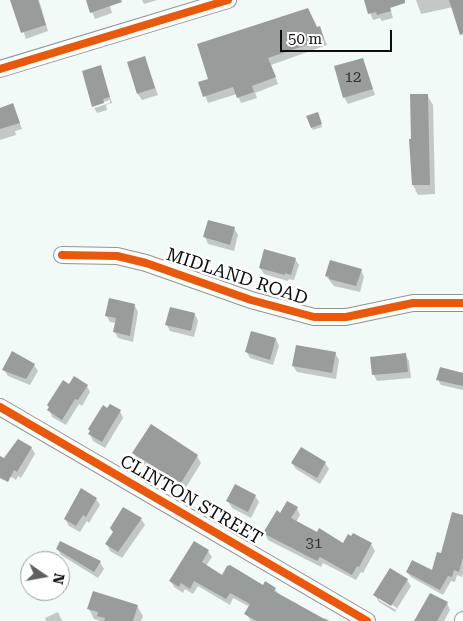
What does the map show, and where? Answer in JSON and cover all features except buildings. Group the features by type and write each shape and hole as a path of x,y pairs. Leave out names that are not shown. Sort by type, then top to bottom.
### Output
{"street":[{"path":"0,69 228,0"},
{"name":"MIDLAND ROAD","path":"62,255 117,256 146,263 251,300 314,317 333,318 413,303 463,303"},
{"name":"CLINTON STREET","path":"0,406 367,621"}],"cycle path":[{"path":"0,69 228,0"},
{"path":"62,255 117,256 146,263 251,300 314,317 346,317 413,303 463,303"},
{"path":"0,407 367,621"}]}
